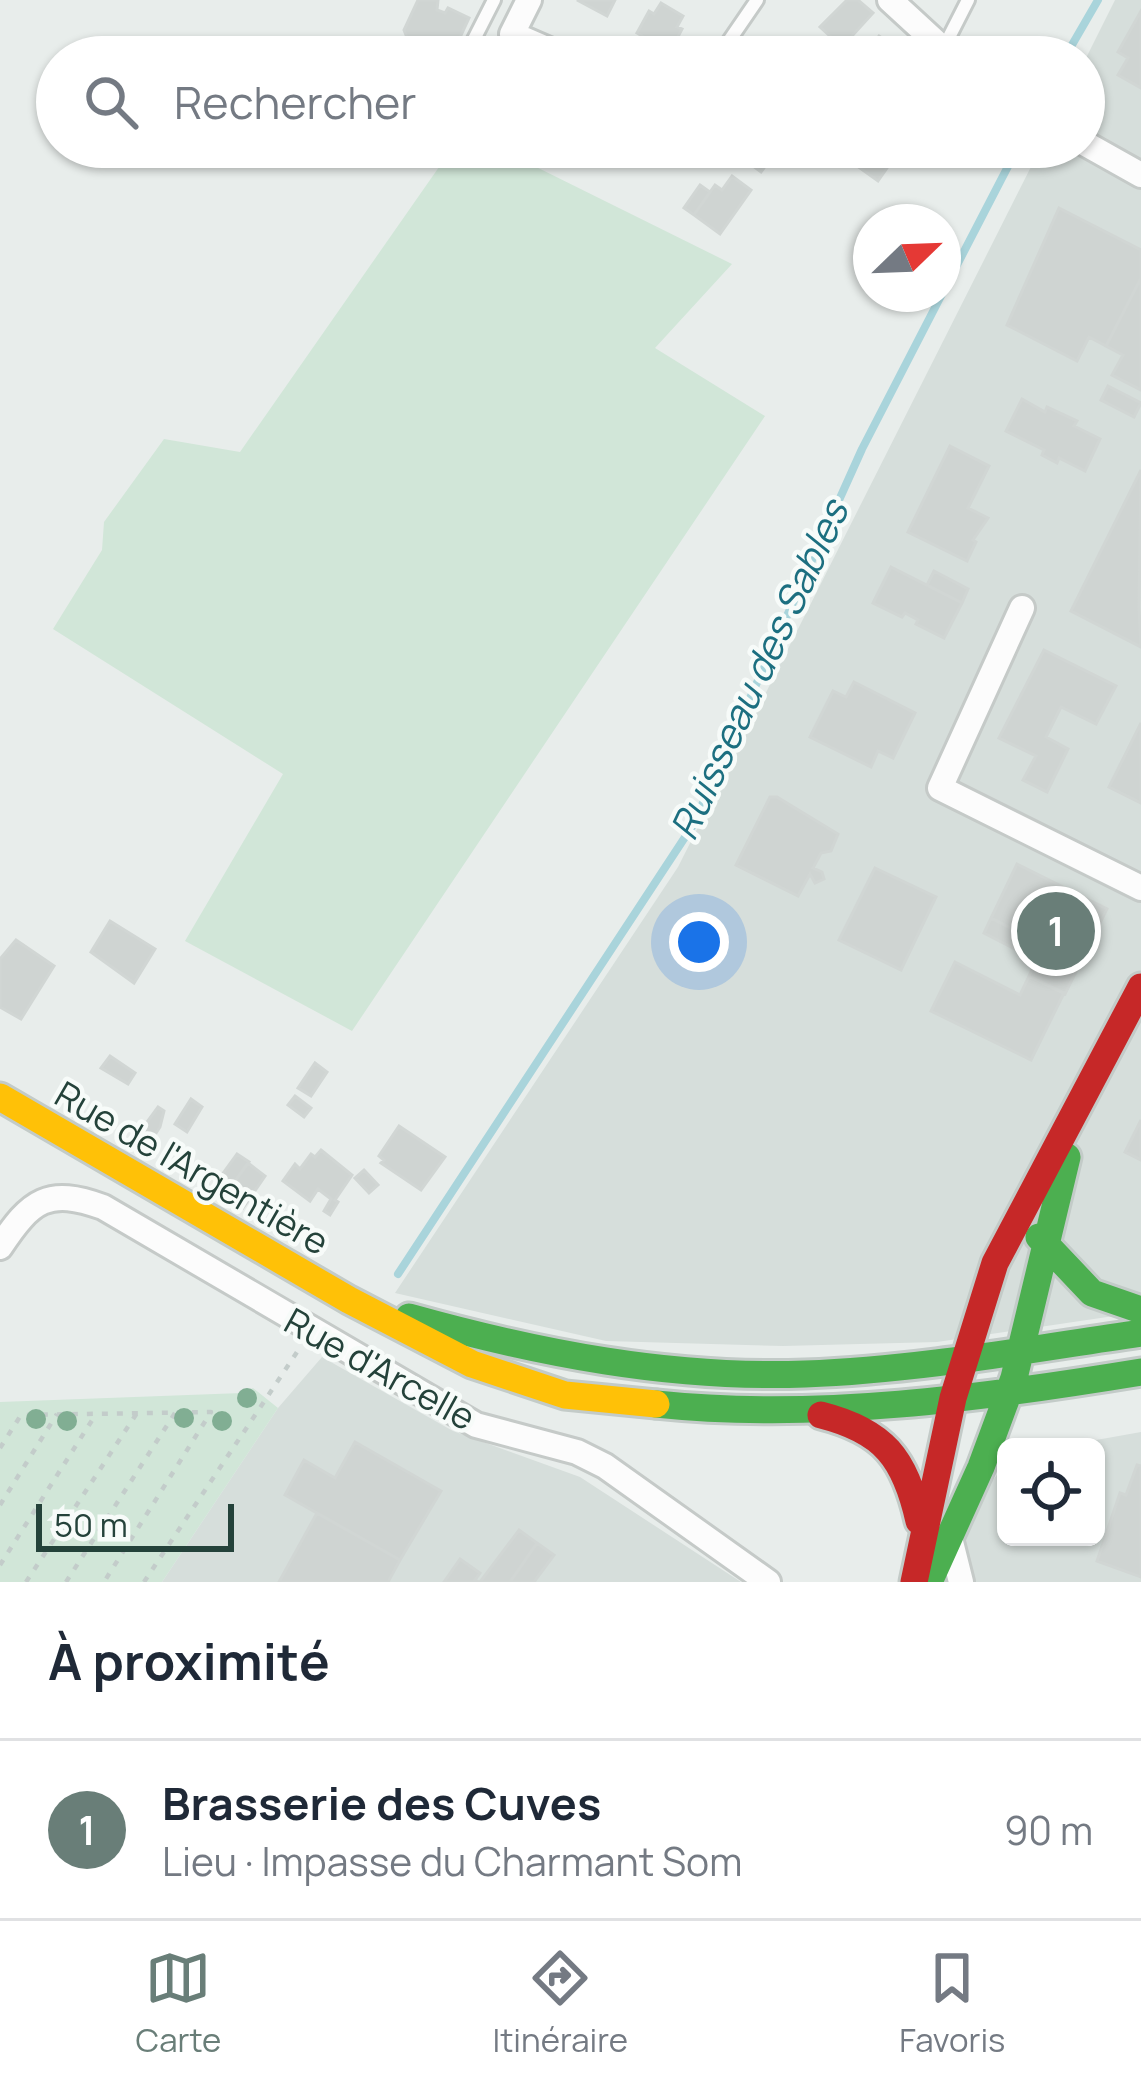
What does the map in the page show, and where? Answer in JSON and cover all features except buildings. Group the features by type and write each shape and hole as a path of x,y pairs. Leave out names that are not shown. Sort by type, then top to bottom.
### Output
{"main road":[{"path":"929,1582 952,1398 995,1263 1141,987"},
{"name":"Rue de l'Argentière","path":"0,1097 349,1300 472,1364 565,1395 720,1411 790,1409 1010,1393 1141,1372"},
{"path":"914,1582 1010,1393 1076,1116"},
{"path":"1022,1218 1080,1287 1104,1304 1141,1310"},
{"name":"Rue de l'Argentière","path":"349,1300 428,1323 636,1368 774,1374 860,1371 1141,1333"},
{"path":"790,1409 849,1420 882,1442 913,1484 936,1539"}],"street":[{"path":"517,36 512,34 529,0"},
{"path":"890,0 929,36"},
{"path":"1105,155 1141,175"},
{"path":"1022,608 940,788 1141,888"},
{"name":"Rue d'Arcelle","path":"0,1246 22,1213 47,1198 72,1196 103,1207 476,1426 578,1452 605,1466 769,1582"},
{"path":"936,1539 961,1582"}],"lane":[{"path":"476,36 494,0"},
{"path":"732,36 757,0"},
{"path":"954,36 968,0"}],"path":[{"path":"144,1582 311,1332"},
{"path":"0,1448 21,1415 212,1412 104,1582"},
{"path":"26,1582 137,1413"},
{"path":"66,1582 175,1413"},
{"path":"0,1504 57,1414"},
{"path":"0,1565 96,1414"}],"shaded area":[{"path":"1115,0 1141,0 1141,1312 937,1342 783,1346 606,1341 395,1293 678,867 1030,168 1105,168 1105,36 1097,36"},
{"path":"322,1357 453,1431 580,1477 741,1582 162,1582 278,1408"},
{"path":"1141,1432 1141,1582 909,1582 997,1475 997,1546 1105,1546 1105,1438"}],"green space":[{"path":"438,168 538,168 732,264 655,348 765,416 352,1031 185,941 283,774 53,629 102,550 104,522 164,439 240,452"},
{"path":"253,1388 278,1408 162,1582 0,1582 0,1402 242,1393"}],"waterway":[{"name":"Ruisseau des Sables","path":"1077,36 1098,0"},
{"name":"Ruisseau des Sables","path":"961,257 1007,168"},
{"name":"Ruisseau des Sables","path":"398,1274 693,825 862,449 933,312"}],"traffic: fast":[{"path":"929,1582 981,1467 1014,1378 1067,1157"},
{"path":"1039,1237 1092,1293 1141,1310"},
{"path":"409,1317 605,1361 755,1374 890,1368 1141,1333"},
{"path":"656,1404 777,1410 899,1404 1141,1372"}],"traffic: slow":[{"path":"0,1097 349,1300 472,1364 565,1395 656,1404"}],"traffic: jam":[{"path":"914,1582 953,1398 995,1263 1141,987"},
{"path":"821,1415 861,1429 888,1450 907,1480 919,1521"}],"place":[{"name":"Brasserie des Cuves","path":"1056,931"}]}
